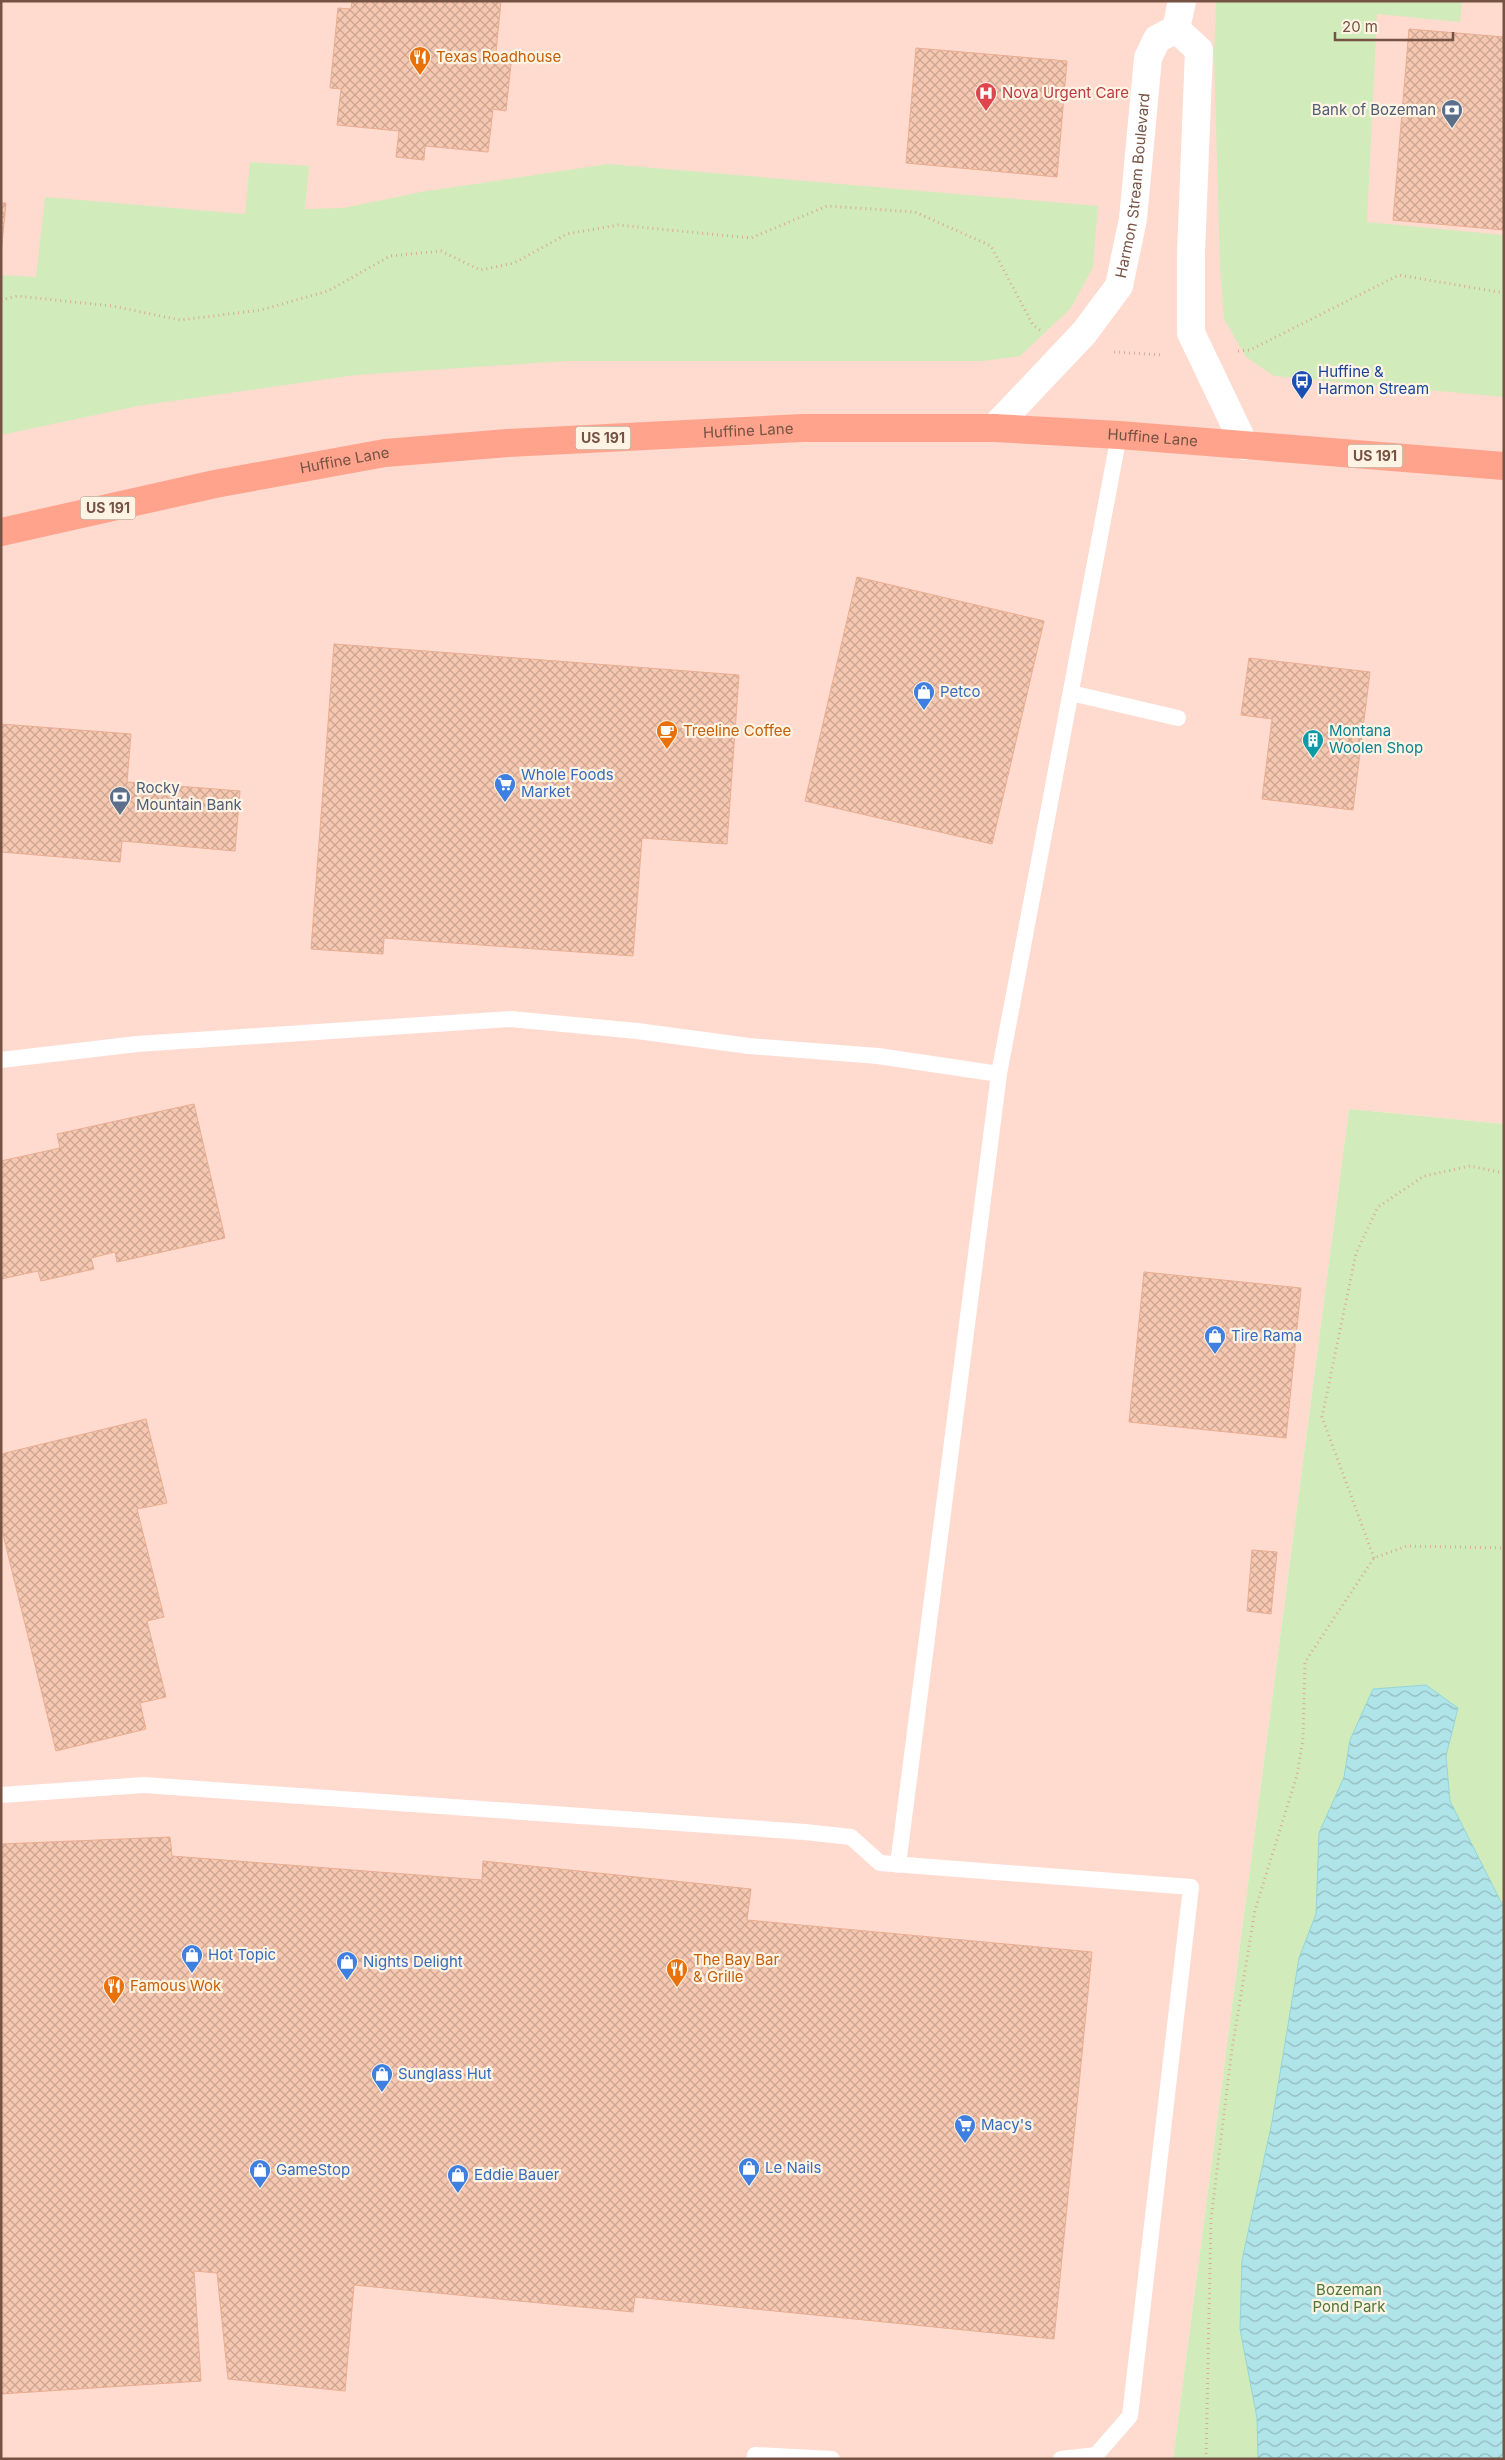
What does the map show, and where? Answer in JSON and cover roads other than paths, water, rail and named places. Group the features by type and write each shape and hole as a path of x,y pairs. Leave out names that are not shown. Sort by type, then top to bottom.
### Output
{"highway":[{"name":"Huffine Lane","path":"1,532 215,484 385,453 508,443 803,428 994,428 1119,435 1504,466"}],"street":[{"path":"1182,1 1176,29 1199,50 1191,253 1191,333 1245,446"},
{"name":"Harmon Stream Boulevard","path":"994,428 1084,332 1119,286 1133,219 1148,58 1157,39 1176,29"}],"lane":[{"path":"898,1865 999,1074 1119,435"},
{"path":"1071,693 1178,718"},
{"path":"1,1060 137,1044 511,1019 637,1031 749,1046 878,1056 999,1074"},
{"path":"1,1795 144,1785 804,1832 851,1837 880,1863 1190,1887 1130,2416 1096,2455 1061,2459"},
{"path":"754,2459 755,2455 832,2459"}],"water":[{"path":"1426,1685 1458,1708 1446,1756 1450,1801 1504,1908 1504,2459 1258,2459 1257,2418 1240,2329 1242,2260 1272,2122 1299,1958 1316,1914 1319,1833 1344,1777 1350,1740 1373,1689"}],"place":[{"name":"Texas Roadhouse","path":"420,76"},
{"name":"Nova Urgent Care","path":"986,112"},
{"name":"Bank of Bozeman","path":"1452,129"},
{"name":"Huffine & Harmon Stream","path":"1302,400"},
{"name":"Petco","path":"924,711"},
{"name":"Treeline Coffee","path":"667,750"},
{"name":"Montana Woolen Shop","path":"1313,759"},
{"name":"Whole Foods Market","path":"505,803"},
{"name":"Rocky Mountain Bank","path":"120,816"},
{"name":"Tire Rama","path":"1215,1355"},
{"name":"Hot Topic","path":"192,1974"},
{"name":"Nights Delight","path":"347,1981"},
{"name":"The Bay Bar & Grille","path":"677,1988"},
{"name":"Famous Wok","path":"114,2005"},
{"name":"Sunglass Hut","path":"382,2093"},
{"name":"Macy's","path":"965,2144"},
{"name":"Le Nails","path":"749,2187"},
{"name":"GameStop","path":"260,2189"},
{"name":"Eddie Bauer","path":"458,2194"}],"park label":[{"name":"Bozeman Pond Park","path":"1349,2298"}]}
